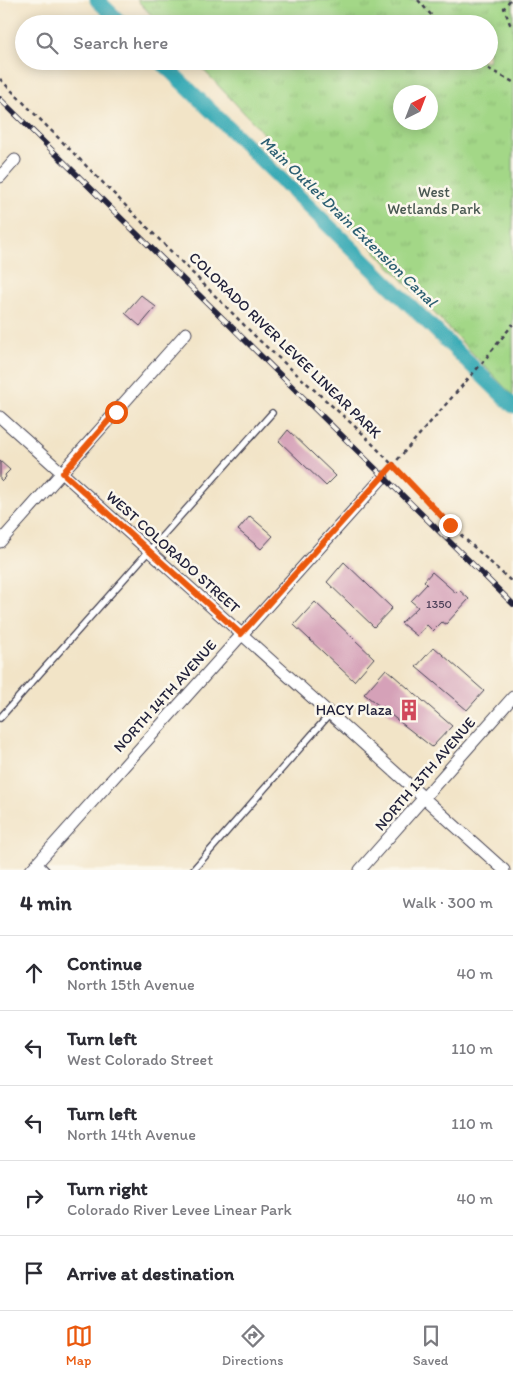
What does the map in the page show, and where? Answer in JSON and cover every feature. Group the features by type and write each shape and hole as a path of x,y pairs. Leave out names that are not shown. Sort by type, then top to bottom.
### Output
{"street":[{"path":"0,177 15,160"},
{"path":"0,542 186,333"},
{"name":"WEST COLORADO STREET","path":"0,417 504,870"},
{"name":"NORTH 14TH AVENUE","path":"38,867 241,634 383,477"},
{"name":"NORTH 13TH AVENUE","path":"360,870 513,697"}],"lane":[{"path":"0,718 272,413"},
{"path":"193,870 330,714"}],"path":[{"path":"418,0 431,15"},
{"path":"510,0 504,8 510,24 513,26"},
{"path":"491,70 513,82"},
{"name":"COLORADO RIVER LEVEE LINEAR PARK","path":"0,79 260,341 348,420 450,525 513,583"},
{"path":"383,477 482,363 513,324"}],"green space":[{"name":"West Wetlands Park","path":"137,0 513,0 513,396 204,70 498,70 498,15 151,15"}],"building":[{"path":"141,295 156,307 140,326 125,313"},
{"path":"288,430 336,476 326,486 279,441"},
{"path":"0,461 10,470 2,481 0,479"},
{"path":"250,516 273,536 261,549 238,530"},
{"path":"344,562 392,608 374,627 327,582"},
{"path":"432,572 456,593 459,590 469,599 446,624 442,622 433,631 427,625 417,636 401,623 418,607 411,601 427,584 424,581"},
{"name":"HACY Plaza","path":"315,602 374,658 354,681 294,625"},
{"name":"HACY Plaza","path":"434,647 484,691 467,710 416,667"},
{"name":"HACY Plaza","path":"386,669 452,726 432,747 364,694"}],"waterway":[{"name":"Main Outlet Drain Extension Canal","path":"97,0 113,15"},
{"name":"Main Outlet Drain Extension Canal","path":"169,70 513,406"}],"railway":[{"path":"0,99 513,604"}],"place":[{"name":"HACY Plaza","path":"409,710"}],"route":[{"path":"116,412 63,473 241,634 393,465 450,525"}]}
